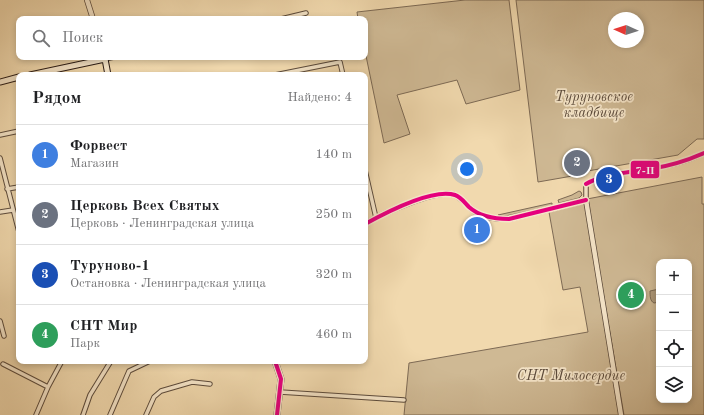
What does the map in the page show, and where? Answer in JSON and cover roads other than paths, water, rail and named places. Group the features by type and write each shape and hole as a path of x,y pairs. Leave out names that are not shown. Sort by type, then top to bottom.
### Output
{"main road":[{"path":"43,72 95,60"},
{"path":"104,60 107,72"},
{"path":"0,82 16,79"},
{"path":"276,364 280,376 280,392 277,414"}],"street":[{"path":"87,0 92,16"},
{"path":"294,16 306,13"},
{"path":"290,72 340,62 342,72"},
{"path":"0,135 16,132"},
{"path":"621,415 586,200 586,184 591,180 608,176 676,165 704,153"},
{"path":"0,158 16,221"},
{"path":"368,183 376,218"},
{"path":"7,189 16,188"},
{"path":"368,222 408,204 435,195 455,195 476,213 482,216 499,219 509,219 586,200"},
{"path":"0,212 13,210"},
{"path":"0,321 4,336"},
{"path":"4,364 48,387"},
{"path":"36,415 48,387 60,364"},
{"path":"83,415 90,395 109,364"},
{"path":"110,415 129,371 144,364"},
{"path":"146,415 154,397 161,391 192,382 210,384"},
{"path":"280,392 404,400"}],"place":[{"name":"Церковь Всех Святых","path":"577,163"},
{"name":"Туруново-1","path":"609,180"},
{"name":"Форвест","path":"477,230"},
{"name":"СНТ Мир","path":"631,295"}],"park label":[{"name":"Туруновское кладбище","path":"594,104"},
{"name":"СНТ Милосердие","path":"571,375"}]}
